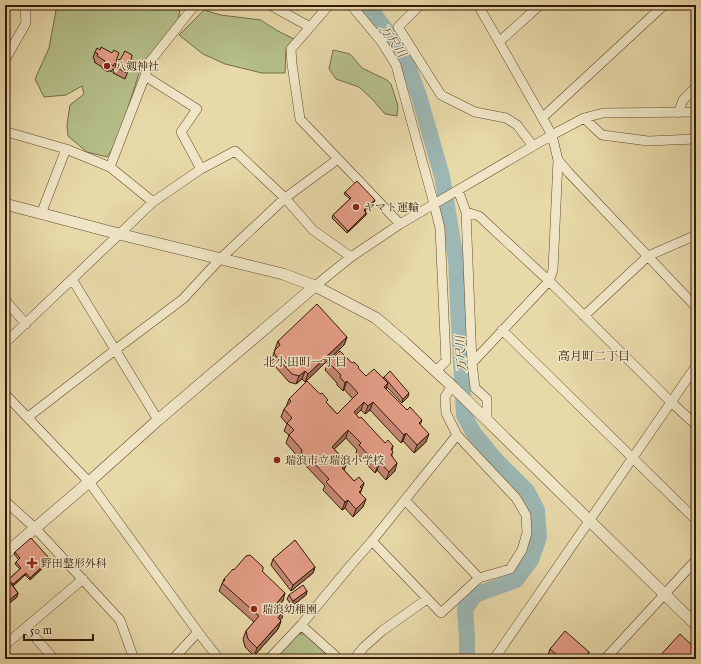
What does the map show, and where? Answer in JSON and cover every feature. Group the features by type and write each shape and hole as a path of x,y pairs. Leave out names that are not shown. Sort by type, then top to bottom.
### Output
{"street":[{"path":"5,60 26,23 25,5"},
{"path":"110,167 145,76 148,64 195,5"},
{"path":"270,5 310,27"},
{"path":"329,5 291,49 300,119 400,224"},
{"path":"351,5 381,41 396,65 440,228 446,361 436,371"},
{"path":"420,5 398,27 442,95 475,112 506,118 517,125 533,146"},
{"path":"472,363 549,281 553,270 558,160 552,135 478,5"},
{"path":"499,42 540,5"},
{"path":"542,118 664,5"},
{"path":"145,76 197,109 181,132 201,169"},
{"path":"678,113 683,100 696,87"},
{"path":"5,554 158,420 315,286 352,257 400,224 552,135 584,118 603,113 696,112"},
{"path":"584,118 602,135 648,141 696,139"},
{"path":"5,130 7,132 66,149 110,167 153,202"},
{"path":"41,214 66,149"},
{"path":"5,343 153,202 201,169 235,151 285,198 313,230 352,257"},
{"path":"28,417 182,299 220,260 285,198 338,159"},
{"path":"558,160 574,179 696,307"},
{"path":"458,190 466,212 472,363 475,388 487,400 487,420"},
{"path":"5,204 220,260 284,274 315,286 376,318 452,386 696,625"},
{"path":"466,212 478,216 549,281 696,425"},
{"path":"584,316 648,256 696,235"},
{"path":"72,280 158,420"},
{"path":"5,300 26,324"},
{"path":"502,330 696,520"},
{"path":"494,659 696,366"},
{"path":"372,541 441,614 479,578 510,569 522,550 527,533 526,515 516,498 457,435 446,413 445,397 452,386"},
{"path":"5,394 89,482 219,659"},
{"path":"269,659 301,625 372,541 457,435"},
{"path":"405,500 479,578"},
{"path":"5,501 35,528 120,620 134,659"},
{"path":"605,659 696,560"},
{"path":"5,645 82,579"},
{"path":"354,659 364,647 382,631 427,599"},
{"path":"301,625 339,659"},
{"path":"26,627 54,659"},
{"path":"173,659 198,632"}],"green space":[{"path":"57,5 143,5 155,8 180,10 178,21 151,57 141,67 117,142 107,157 87,152 68,136 67,125 70,105 84,94 82,86 66,95 44,97 35,79 49,48"},
{"path":"204,10 221,15 261,20 294,39 286,49 285,73 262,73 225,64 203,54 179,35"},
{"path":"333,50 350,54 362,68 387,80 391,84 398,106 397,116 385,114 359,87 336,79 329,69"},
{"path":"298,634 304,634 332,659 275,659"}],"building":[{"path":"101,47 112,53 114,50 119,53 117,62 119,59 120,60 125,51 132,55 127,73 115,67 115,63 113,66 111,64 110,66 97,56 98,54 95,52 97,48 100,50"},
{"name":"ヤマト運輸","path":"357,181 375,200 364,210 366,213 348,231 333,215 351,198 345,192"},
{"path":"317,304 347,337 308,374 305,371 299,376 292,374 274,353 280,345 278,341"},
{"path":"340,351 352,363 354,362 366,376 374,369 388,383 384,387 407,410 410,407 422,420 419,423 429,434 417,445 406,433 404,435 373,402 368,406 364,402 354,412 359,418 361,417 385,443 388,440 393,446 391,449 393,452 391,455 397,463 389,472 380,462 378,465 359,445 361,443 348,430 332,447 347,463 342,468 354,481 359,477 364,483 360,487 362,489 359,492 366,499 356,509 348,500 345,502 326,482 329,479 309,458 301,452 302,450 289,435 294,430 287,423 292,418 284,409 291,401 289,399 307,381 320,394 322,393 328,400 326,402 337,414 358,393 347,381 345,383 340,377 341,375 328,362"},
{"path":"390,371 409,393 403,399 384,377"},
{"name":"野田整形外科","path":"31,538 50,559 30,578 26,573 13,584 8,580 21,568 16,562 20,558 15,552"},
{"path":"295,540 315,567 293,585 273,559"},
{"path":"250,555 263,567 262,571 285,593 277,603 284,610 278,618 281,621 257,648 248,639 246,631 259,616 222,583 246,556"},
{"path":"8,580 18,593 8,601 5,597 5,583"},
{"path":"303,585 307,591 293,601 289,595"},
{"path":"5,622 9,626 5,629"},
{"path":"565,631 589,652 585,657 586,659 562,659 550,649"},
{"path":"680,634 696,649 687,659 657,659"}],"waterway":[{"name":"万尺川","path":"367,5 403,52 419,96 442,176 456,260 464,415 473,432 495,459 527,491 537,510 539,537 531,560 516,580 475,595 465,609 467,659"}],"place":[{"name":"八剱神社","path":"107,66"},
{"name":"ヤマト運輸","path":"356,207"},
{"name":"瑞浪市立瑞浪小学校","path":"277,460"},
{"name":"野田整形外科","path":"32,563"},
{"name":"瑞浪幼稚園","path":"254,609"}],"district":[{"name":"高月町二丁目","path":"594,356"},
{"name":"北小田町一丁目","path":"305,362"}]}
